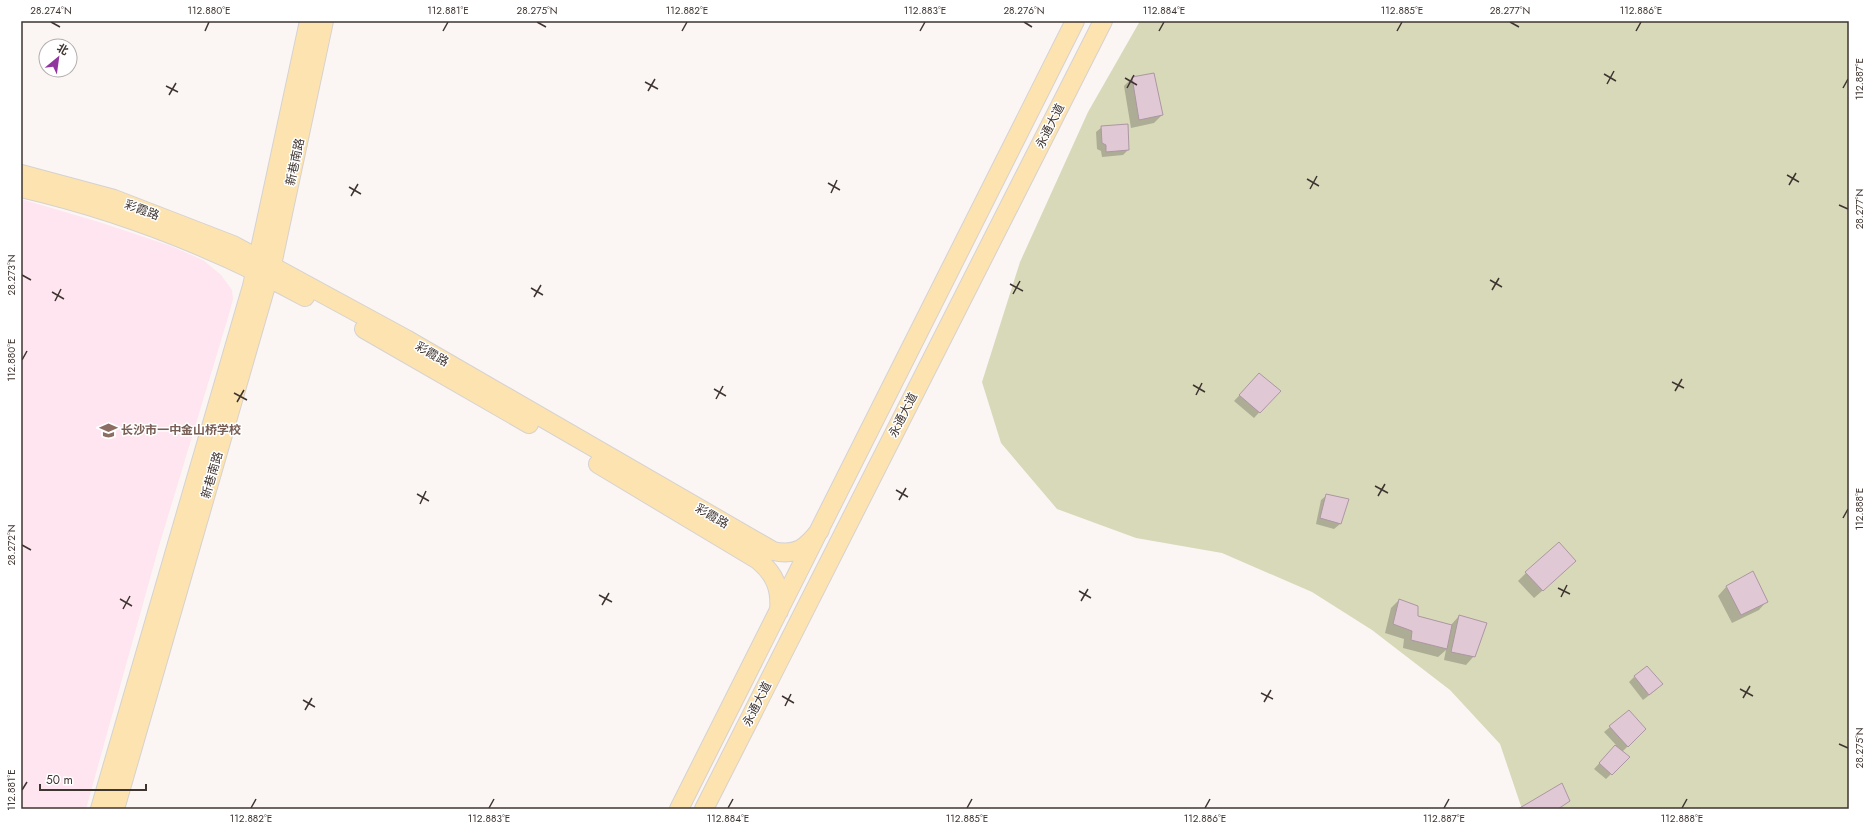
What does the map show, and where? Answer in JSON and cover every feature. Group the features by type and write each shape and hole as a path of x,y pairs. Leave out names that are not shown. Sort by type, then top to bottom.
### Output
{"main road":[{"name":"新巷南路","path":"100,809 263,268 309,21"},
{"name":"新巷南路","path":"115,809 263,268 324,21"},
{"name":"永通大道","path":"679,809 1075,21"},
{"name":"永通大道","path":"704,809 1103,21"},
{"name":"彩霞路","path":"21,174 114,199 233,245 263,268 350,321 588,458 758,560 766,566 778,584 780,593 779,611"},
{"name":"彩霞路","path":"21,188 87,205 130,219 213,251 263,268 406,338 773,551 786,554 798,550 809,544 820,530"}],"shaded area":[{"name":"长沙市一中金山桥学校","path":"21,199 102,223 171,246 203,260 221,275 232,290 233,299 159,546 86,809 21,809"}],"green space":[{"path":"1140,21 1849,21 1849,809 1522,809 1500,744 1450,690 1372,630 1312,592 1222,553 1136,538 1057,509 1001,443 982,382 1020,262 1088,112"}],"building":[{"path":"1154,73 1163,115 1139,120 1132,77"},
{"path":"1128,124 1129,150 1106,152 1106,145 1102,143 1101,126"},
{"path":"1259,373 1281,391 1260,413 1239,395"},
{"path":"1326,494 1349,499 1341,524 1320,518"},
{"path":"1559,542 1576,561 1543,591 1525,572"},
{"path":"1753,571 1768,602 1741,615 1726,586"},
{"path":"1399,599 1418,606 1418,616 1452,625 1447,649 1411,640 1412,631 1393,624"},
{"path":"1459,615 1487,623 1475,657 1451,652"},
{"path":"1647,666 1663,684 1649,695 1634,676"},
{"path":"1629,710 1646,729 1628,747 1609,726"},
{"path":"1615,745 1630,757 1612,775 1599,763"},
{"path":"1562,783 1570,801 1558,809 1518,809"}],"place":[{"name":"长沙市一中金山桥学校","path":"108,430"}]}
